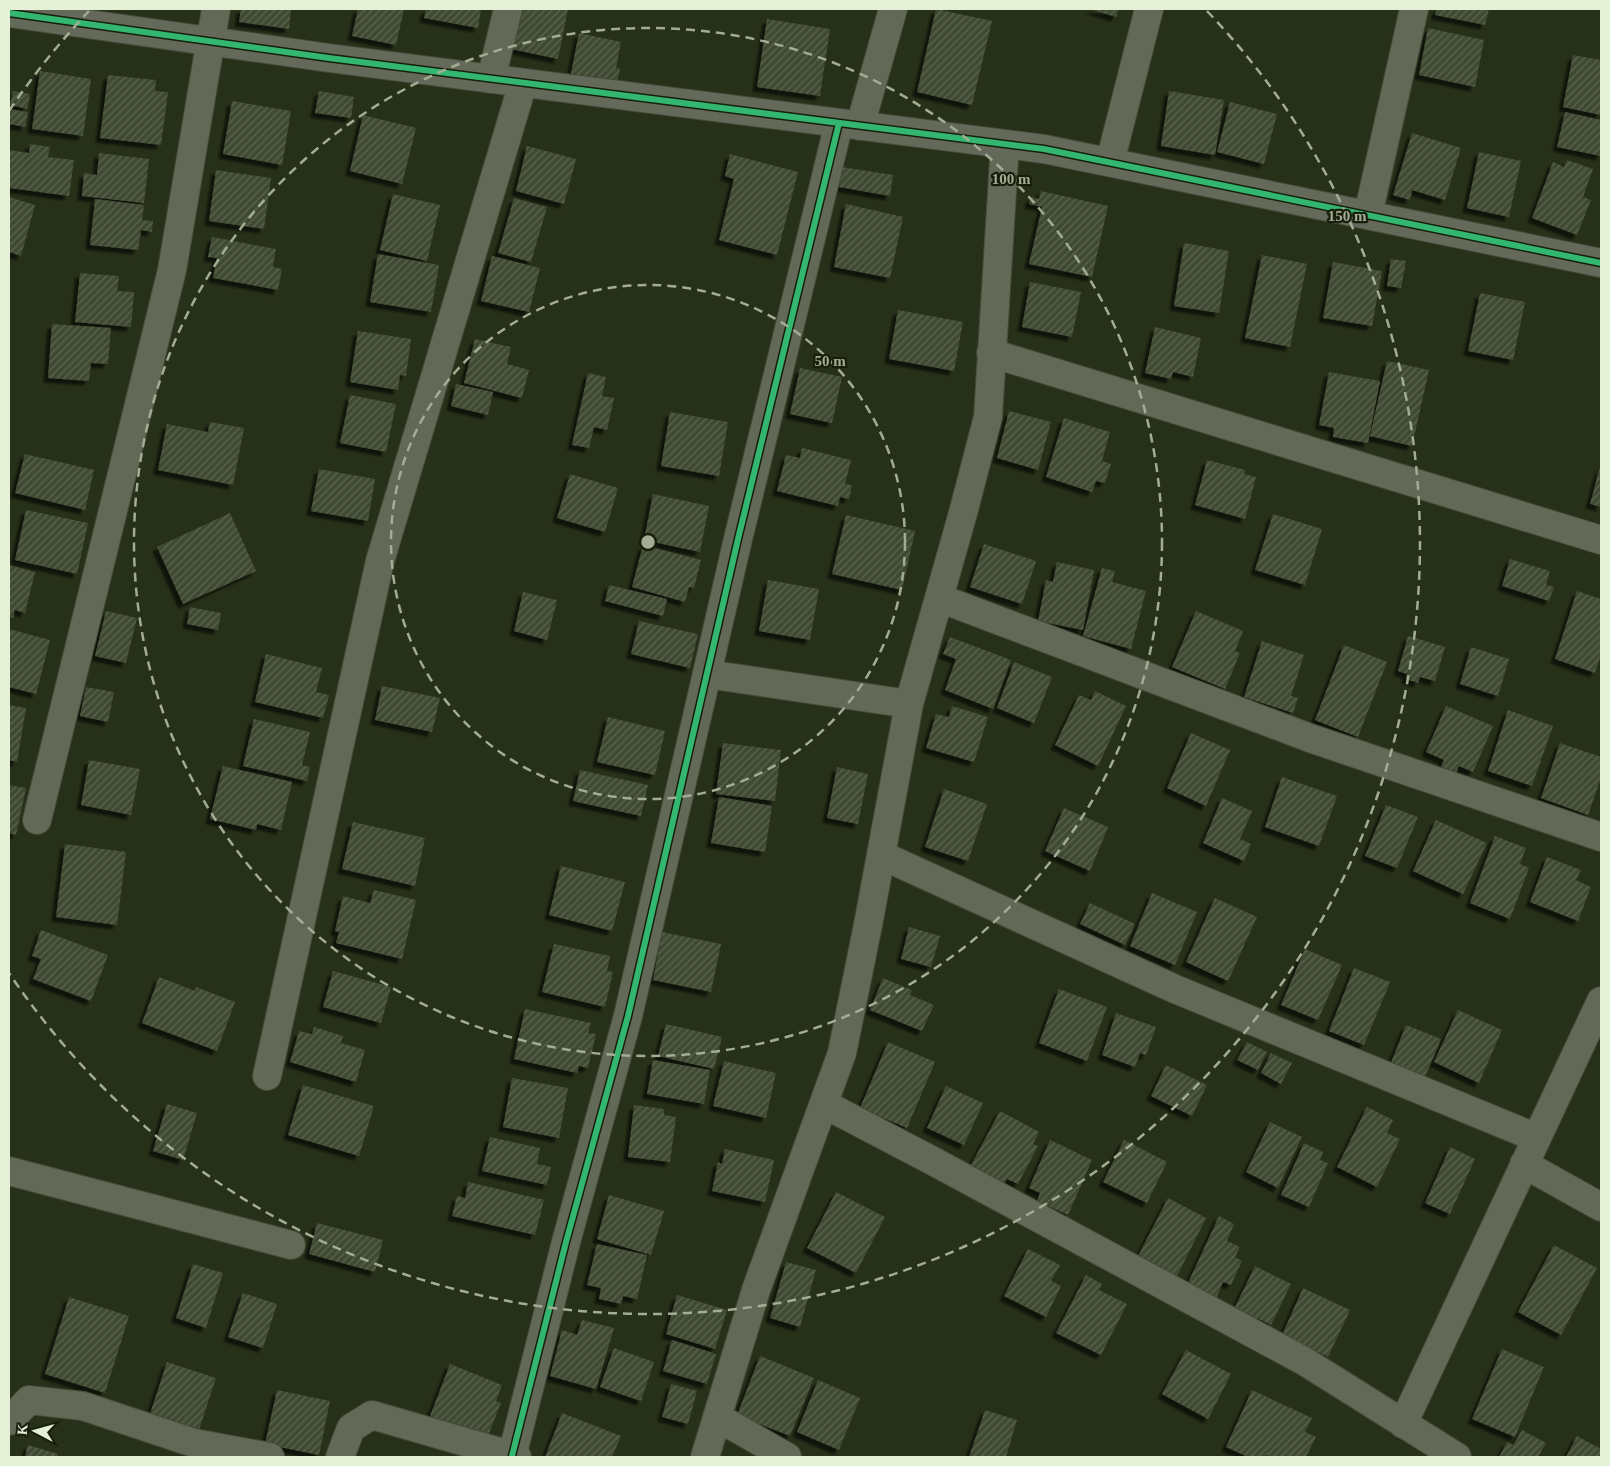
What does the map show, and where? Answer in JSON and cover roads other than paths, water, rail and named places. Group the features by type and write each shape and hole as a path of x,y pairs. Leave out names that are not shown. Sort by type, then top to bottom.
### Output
{"street":[{"path":"37,820 172,270 216,9"},
{"path":"492,79 508,9"},
{"path":"340,1457 351,1428 372,1415 514,1456 566,1242 628,1016 706,674 850,124 894,9"},
{"path":"1110,162 1149,9"},
{"path":"1368,215 1414,9"},
{"path":"9,13 492,79 1044,149 1601,263"},
{"path":"267,1076 380,560 523,83"},
{"path":"705,1457 756,1290 842,1053 909,704 988,417 1005,144"},
{"path":"992,353 1601,540"},
{"path":"939,598 1310,738 1601,837"},
{"path":"706,674 909,704"},
{"path":"881,855 1175,989 1537,1138"},
{"path":"1403,1424 1601,1001"},
{"path":"824,1104 1304,1361 1455,1456"},
{"path":"1524,1164 1601,1207"},
{"path":"9,1171 292,1245"},
{"path":"9,1421 29,1400 83,1406 194,1444 270,1457"},
{"path":"717,1417 787,1457"}]}
